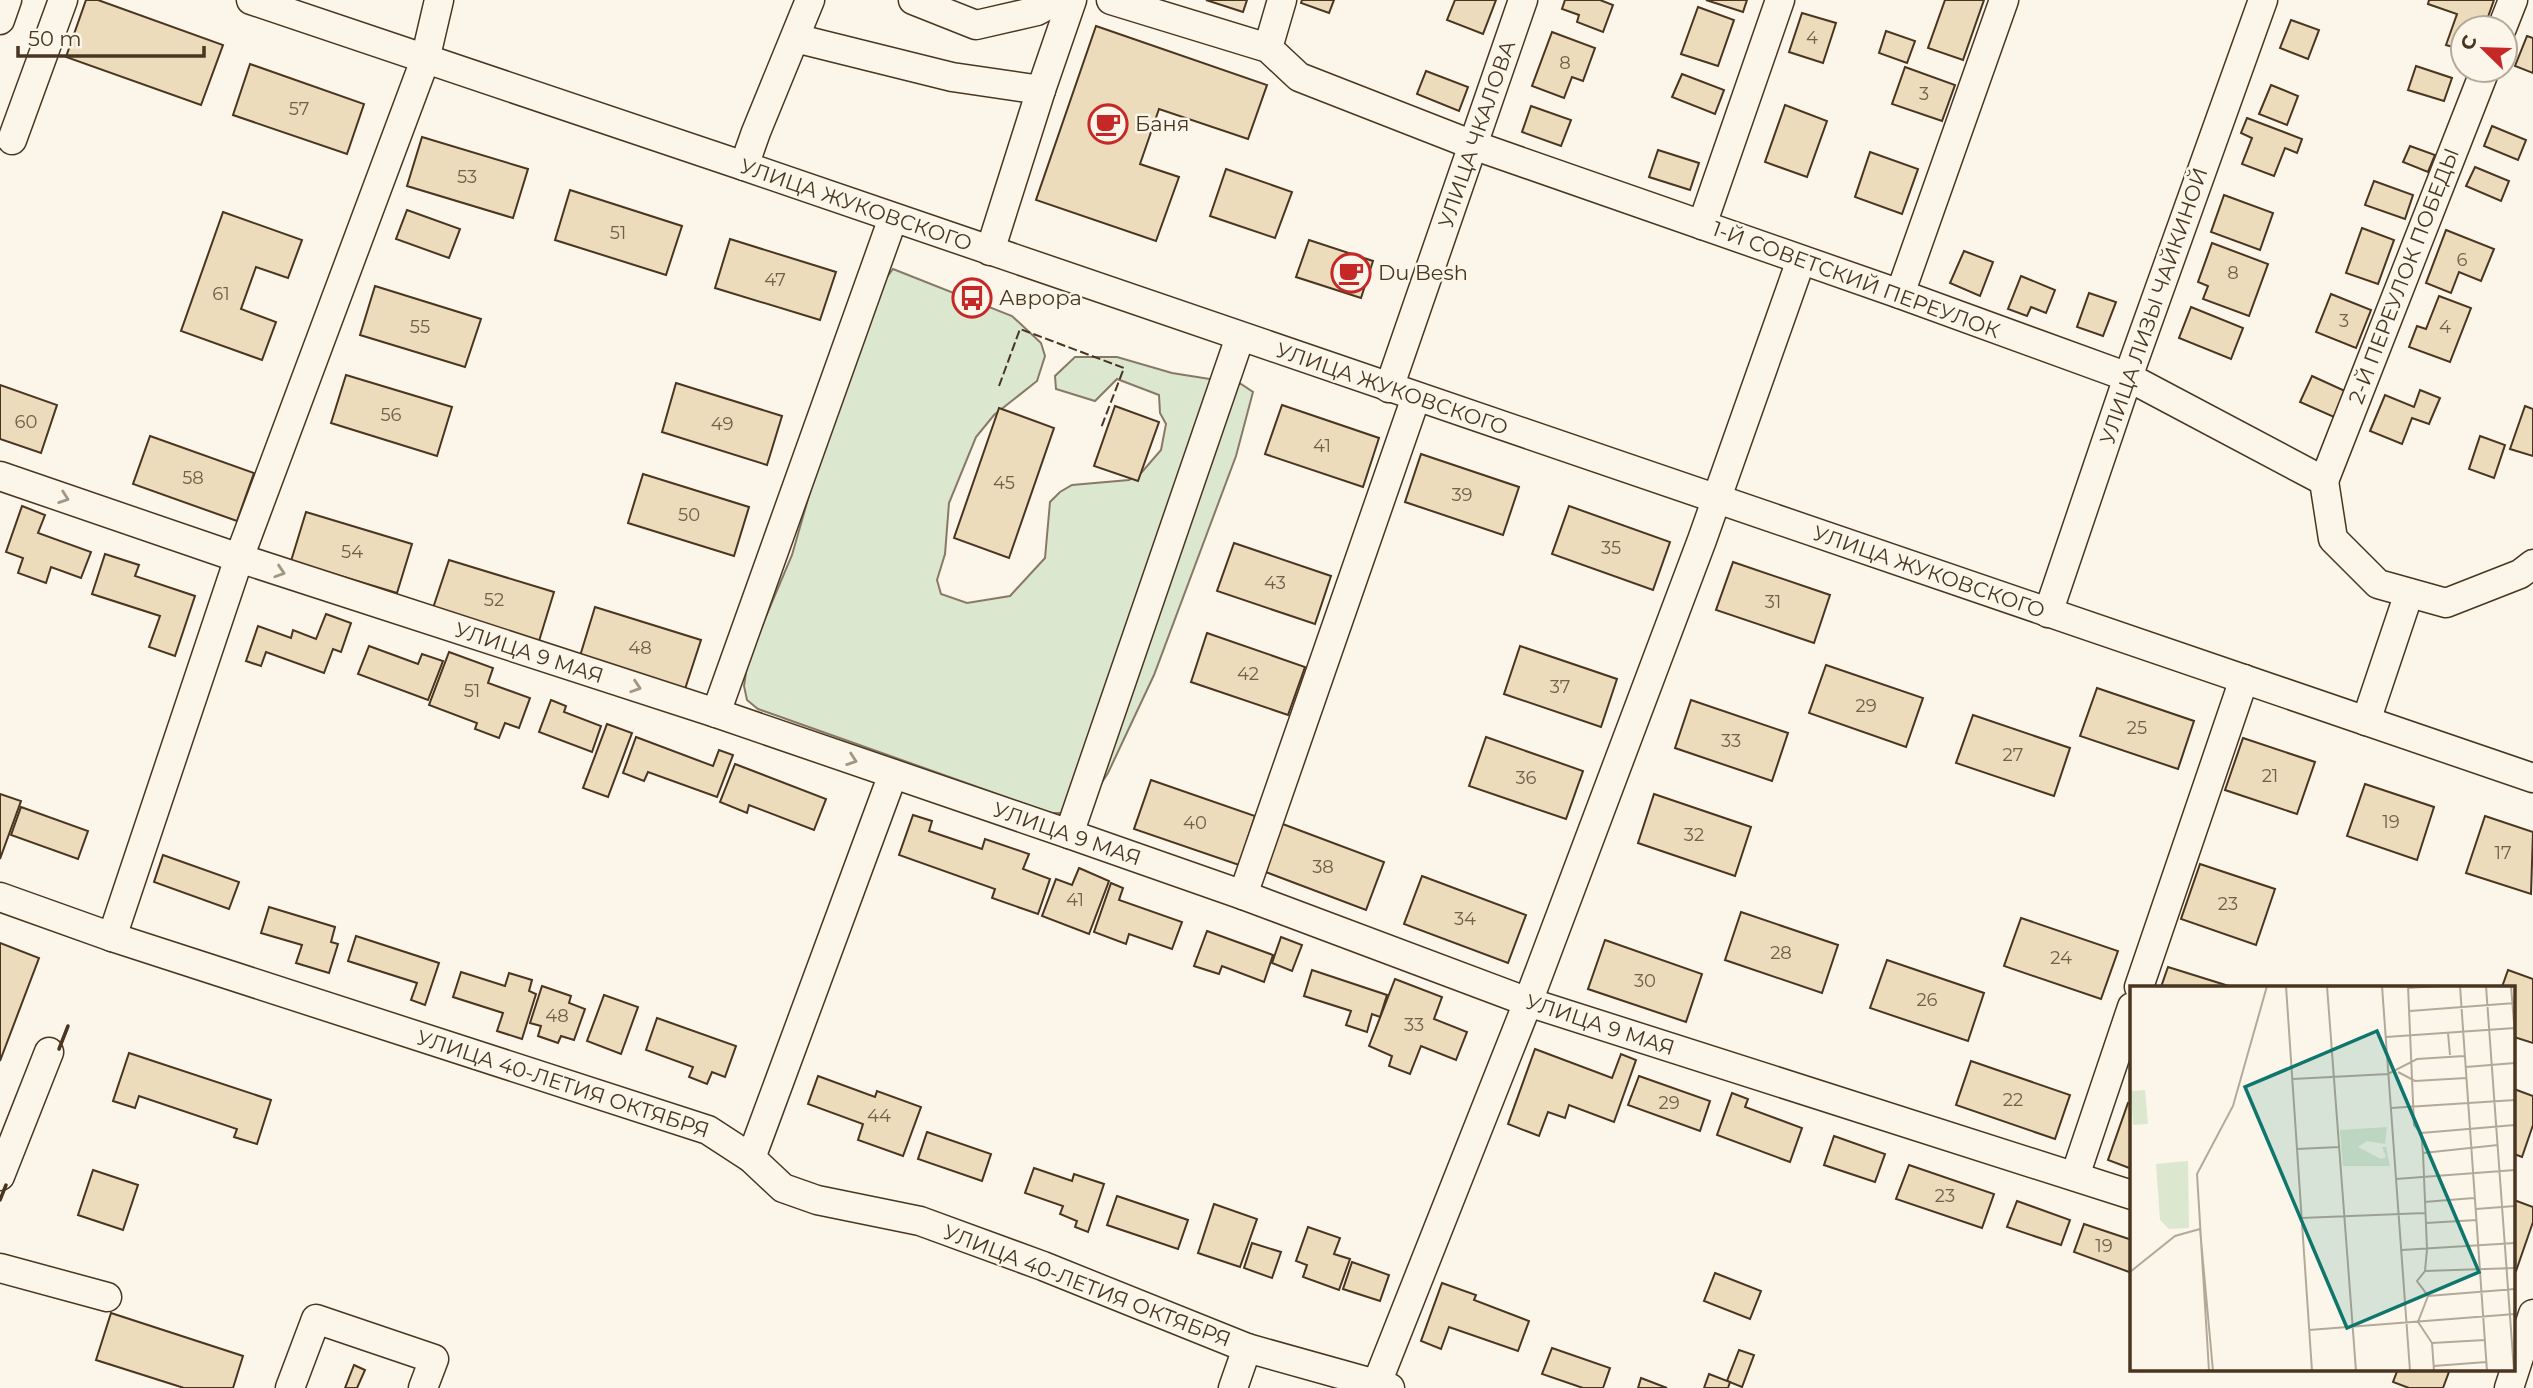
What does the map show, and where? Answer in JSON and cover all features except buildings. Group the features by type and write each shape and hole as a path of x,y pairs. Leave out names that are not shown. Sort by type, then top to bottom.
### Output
{"street":[{"path":"0,20 7,0"},
{"path":"12,140 62,0"},
{"name":"УЛИЦА ЖУКОВСКОГО","path":"251,0 2533,778"},
{"path":"111,937 239,558 425,60 439,0"},
{"path":"744,166 810,0"},
{"path":"913,0 976,25 1037,11 1057,0"},
{"path":"990,251 1072,0"},
{"name":"1-Й СОВЕТСКИЙ ПЕРЕУЛОК","path":"1111,0 1268,48 1298,76 1473,145 1900,294 2128,377 2323,481"},
{"path":"1268,48 1282,0"},
{"name":"УЛИЦА ЧКАЛОВА","path":"1389,387 1523,0"},
{"path":"1702,225 1780,0"},
{"path":"1900,294 2004,0"},
{"name":"УЛИЦА ЛИЗЫ ЧАЙКИНОЙ","path":"2048,612 2128,377 2263,0"},
{"path":"795,38 952,77 1041,90"},
{"name":"2-Й ПЕРЕУЛОК ПОБЕДЫ","path":"2323,481 2479,84"},
{"path":"716,713 893,218"},
{"path":"1384,1385 1716,499 1801,260"},
{"path":"1069,834 1240,337"},
{"path":"1243,895 1416,397"},
{"name":"УЛИЦА 9 МАЯ","path":"0,476 239,558 716,713 1069,834 1243,895 1528,1002 2130,1194"},
{"path":"2323,481 2333,539 2378,584 2446,604 2521,574 2533,564"},
{"path":"2366,721 2409,593"},
{"path":"2139,986 2244,679"},
{"path":"751,1158 893,774"},
{"name":"УЛИЦА 40-ЛЕТИЯ ОКТЯБРЯ","path":"0,897 111,937 708,1130 751,1158 783,1188 817,1200 920,1222 1043,1266 1247,1348 1309,1377 1384,1385"},
{"path":"2075,1176 2130,1013"},
{"path":"0,1176 49,1052"},
{"path":"0,1268 107,1297"},
{"path":"290,1388 316,1319 434,1359 423,1388"},
{"path":"2516,1362 2527,1322"},
{"path":"1233,1388 1247,1348"},
{"path":"2509,1388 2514,1370"}],"green space":[{"path":"893,269 1012,316 1041,343 1045,356 1037,381 994,415 976,437 949,503 945,554 937,580 941,594 967,603 1010,596 1045,558 1050,502 1060,492 1072,485 1129,480 1142,472 1161,450 1166,424 1160,413 1159,395 1117,379 1095,401 1056,389 1055,376 1075,357 1117,357 1172,373 1241,384 1253,392 1236,456 1154,675 1108,773 1087,805 1076,813 1051,813 758,709 747,700 744,686 748,659 792,555 841,384 884,281"}],"fence":[{"path":"999,386 1020,329 1124,368 1101,428"}],"wall":[{"path":"59,1049 68,1026"},
{"path":"0,1200 6,1185"}],"place":[{"name":"Баня","path":"1108,124"},
{"name":"Du Besh","path":"1351,273"},
{"name":"Аврора","path":"972,298"}]}
